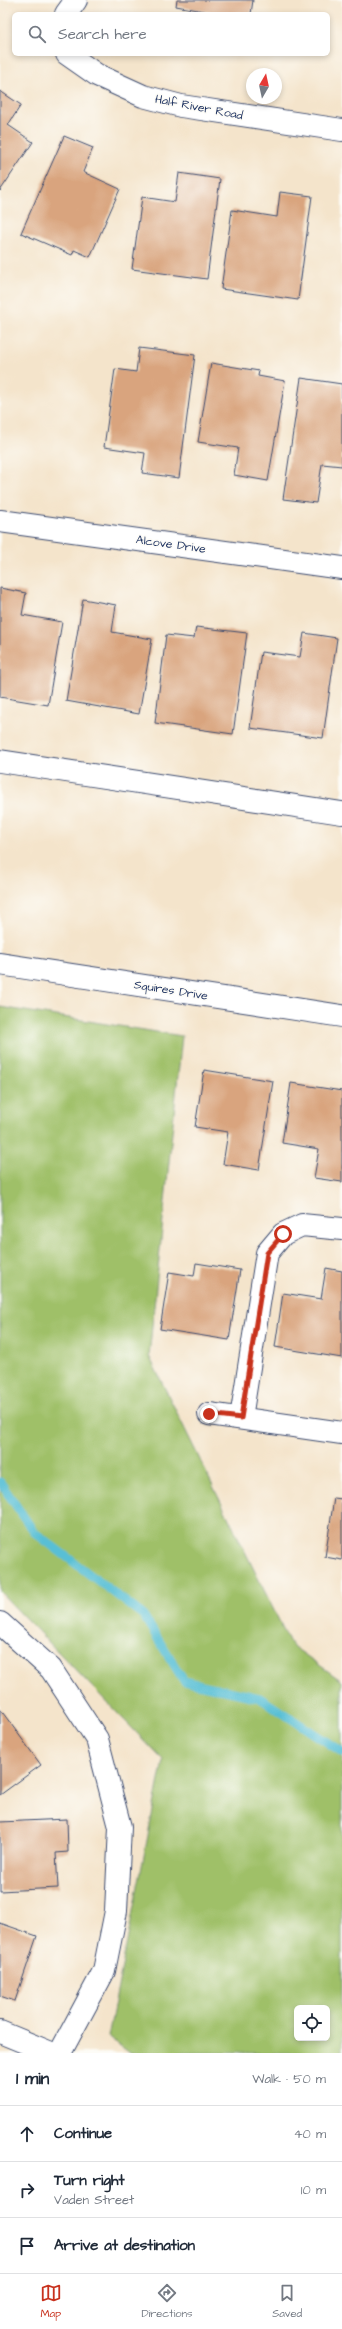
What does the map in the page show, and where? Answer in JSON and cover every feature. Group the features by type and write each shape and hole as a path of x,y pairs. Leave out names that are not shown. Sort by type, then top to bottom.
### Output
{"street":[{"path":"67,12 76,0"},
{"name":"Half River Road","path":"70,56 97,75 143,96 181,106 342,130"},
{"name":"Alcove Drive","path":"0,521 342,568"},
{"path":"0,760 342,813"},
{"name":"Squires Drive","path":"0,964 342,1016"},
{"path":"241,1418 267,1253 283,1234 302,1226 342,1229"},
{"path":"209,1414 342,1433"},
{"path":"0,1623 51,1669 97,1740 120,1827 116,1911 104,1971 60,2053"},
{"path":"0,2032 52,2053"}],"green space":[{"path":"0,1007 182,1036 149,1356 291,1645 342,1681 342,2053 130,2053 108,2037 163,1760 0,1592"}],"building":[{"path":"177,0 253,0 251,12 209,12 176,6"},
{"path":"0,91 21,105 8,125 33,142 0,191"},
{"path":"64,136 93,148 83,172 120,189 90,257 74,250 72,255 21,233"},
{"path":"179,173 220,179 207,279 132,269 142,197 175,202"},
{"path":"280,192 312,196 298,300 221,289 232,210 277,217"},
{"path":"139,348 195,355 179,478 142,473 145,453 104,447 115,369 136,372"},
{"path":"211,363 259,371 258,376 285,381 268,481 234,475 238,448 198,442"},
{"path":"301,378 342,384 342,466 322,464 316,503 283,499"},
{"path":"0,588 26,593 22,615 62,622 48,705 0,697"},
{"path":"83,599 116,605 112,632 152,639 139,714 66,701"},
{"path":"196,627 247,633 233,734 155,723 166,635 194,638"},
{"path":"304,633 337,638 323,738 250,728 261,652 300,657"},
{"path":"204,1070 273,1081 259,1170 223,1164 228,1132 195,1127"},
{"path":"291,1083 342,1091 342,1182 314,1178 319,1149 282,1143"},
{"path":"196,1263 240,1270 229,1340 160,1329 169,1272 194,1276"},
{"path":"326,1268 342,1271 342,1358 275,1347 283,1293 321,1299"},
{"path":"334,1498 342,1499 342,1560 325,1557"},
{"path":"0,1709 41,1765 0,1795"},
{"path":"67,1819 68,1852 56,1853 58,1888 0,1891 0,1822"},
{"path":"0,1923 37,1936 15,2001 0,1996"}],"waterway":[{"path":"0,1482 34,1532 143,1615 184,1681 260,1698 342,1752"}],"route":[{"path":"209,1414 241,1418 267,1253 283,1234"}]}
